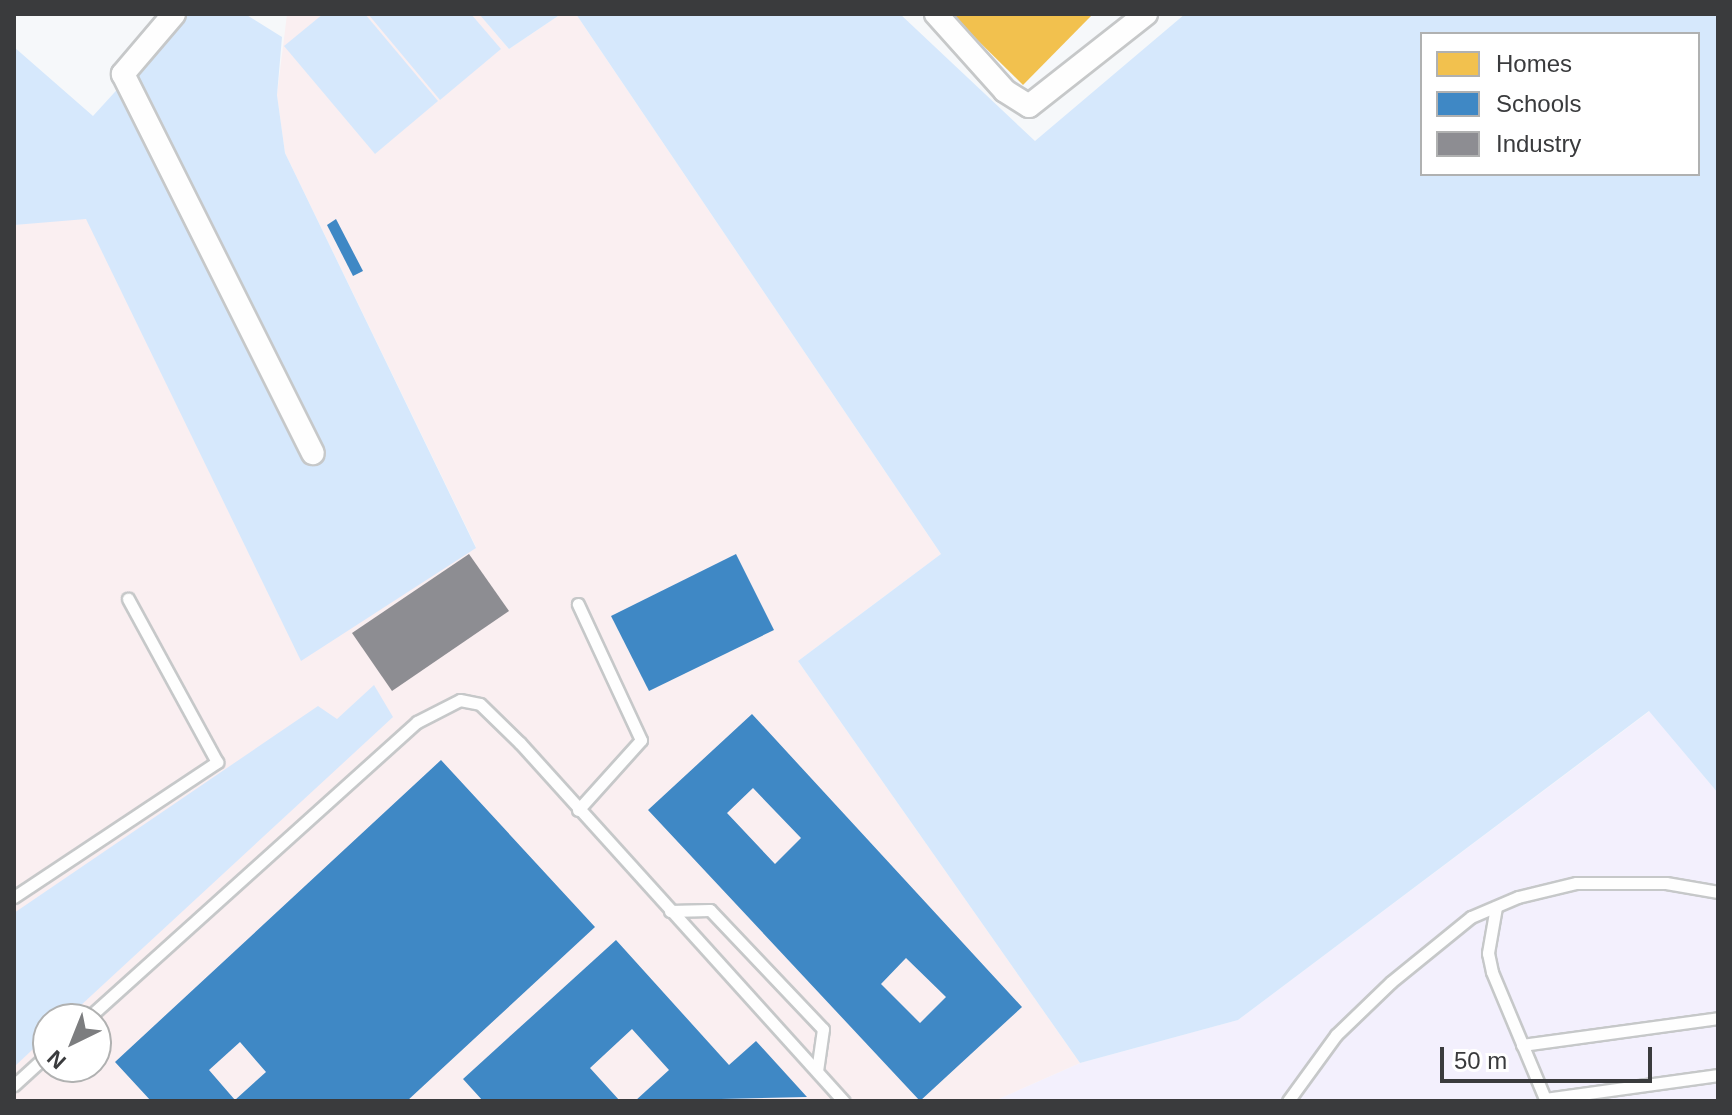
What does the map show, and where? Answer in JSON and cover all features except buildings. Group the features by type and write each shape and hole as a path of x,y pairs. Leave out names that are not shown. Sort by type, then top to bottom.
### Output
{"street":[{"path":"174,14 123,74 313,453"},
{"path":"936,14 1005,91 1029,106 1146,14"}],"lane":[{"path":"14,897 217,762 128,599"},
{"path":"578,604 641,740 578,810"},
{"path":"105,1003 438,706 460,700 480,704 844,1101"},
{"path":"1288,1101 1336,1035 1391,982 1471,917 1576,883 1666,883 1718,892"},
{"path":"1496,907 1488,953 1492,972 1546,1100 1718,1075"},
{"path":"670,911 710,910 823,1029 817,1071"},
{"path":"1522,1045 1718,1018"},
{"path":"14,1085 32,1069"}],"shaded area":[{"path":"186,14 245,14 282,37 277,95 285,153 476,548 301,661 86,219 14,225 14,47 93,116"},
{"path":"287,14 479,14 509,49 561,14 576,14 941,554 798,661 1080,1063 994,1101 14,1101 14,225 86,218 301,660 476,547 285,153 277,95"},
{"path":"323,14 365,14 438,101 375,154 284,46"},
{"path":"368,14 471,14 501,49 440,100"},
{"path":"479,14 561,14 509,49"},
{"path":"576,14 900,14 1035,141 1185,14 1718,14 1718,793 1649,711 1238,1020 1080,1063 798,661 941,554"},
{"path":"374,685 393,717 83,1003 32,1003 32,1050 14,1067 14,913 318,706 337,719"},
{"path":"1650,711 1718,793 1718,1101 994,1101 1080,1063 1238,1020"}]}
